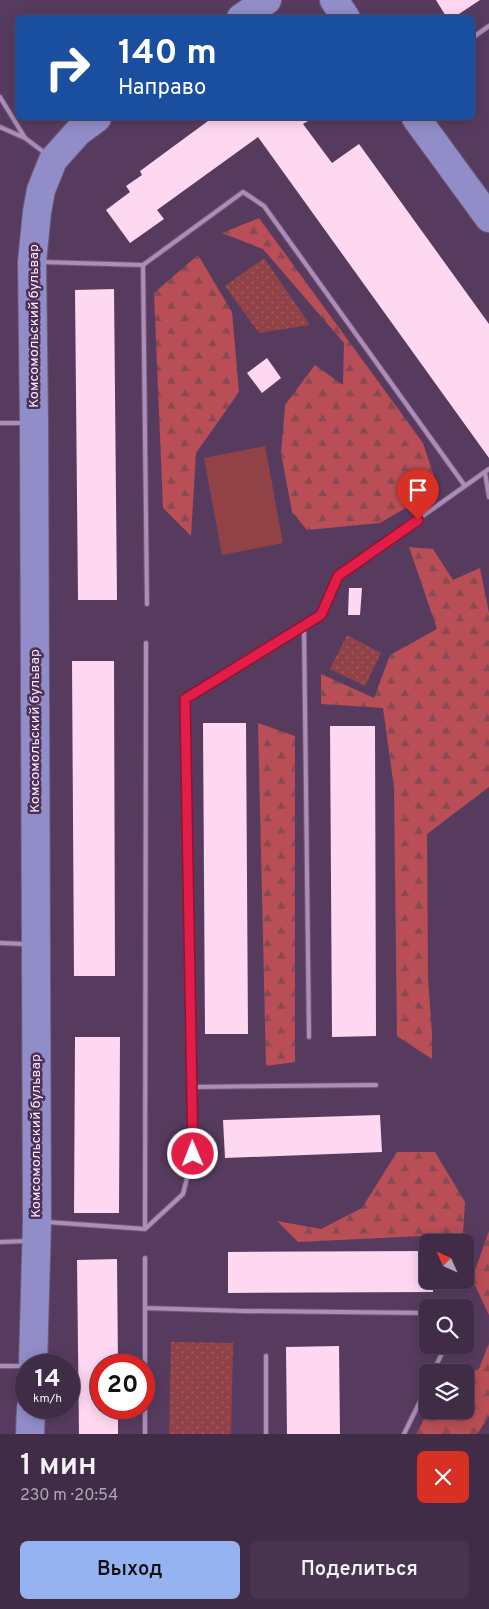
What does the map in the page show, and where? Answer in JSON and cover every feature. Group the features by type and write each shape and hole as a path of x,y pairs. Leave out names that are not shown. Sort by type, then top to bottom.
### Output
{"street":[{"path":"245,15 267,0"},
{"path":"334,0 344,15"},
{"name":"Комсомольский бульвар","path":"33,1354 37,1231 32,262 40,197 54,160 78,132 94,120"},
{"path":"417,120 489,218"},
{"path":"30,1434 31,1419"}],"lane":[{"path":"475,36 489,26"},
{"path":"0,97 25,138"},
{"path":"0,127 25,138 54,160"},
{"path":"32,262 144,265 243,192 264,206 465,486"},
{"path":"144,265 147,604"},
{"path":"0,422 34,423"},
{"path":"0,1242 37,1231 145,1229 183,1194 193,1154 185,699 222,678 321,615 338,576 487,470"},
{"path":"487,470 489,497"},
{"path":"304,625 309,1037"},
{"path":"145,1229 146,643"},
{"path":"0,943 36,944"},
{"path":"192,1087 376,1085"},
{"path":"145,1434 146,1258"},
{"path":"146,1308 419,1313"},
{"path":"266,1356 266,1434"},
{"path":"0,1366 15,1366"},
{"path":"404,1434 419,1403"}],"shaded area":[{"path":"264,258 310,325 259,333 225,286"},
{"path":"265,446 283,543 222,555 204,458"},
{"path":"347,635 381,653 365,686 330,669"},
{"path":"171,1342 233,1343 231,1434 169,1434"}],"green space":[{"path":"259,218 423,443 438,489 380,523 307,530 292,512 281,453 285,405 315,365 343,385 344,343 263,249 222,233"},
{"path":"198,255 232,312 239,392 196,453 191,536 163,508 154,293"},
{"path":"409,547 433,549 453,580 480,568 489,613 489,787 427,834 428,978 432,1059 397,1036 394,788 383,708 321,704 321,674 374,698 390,655 437,629"},
{"path":"258,723 295,736 295,1062 266,1066"},
{"path":"397,1152 435,1152 465,1202 463,1234 419,1234 419,1236 298,1242 277,1221 321,1229 362,1208"},
{"path":"489,1231 489,1315 474,1283 474,1273"},
{"path":"489,1343 489,1416 477,1434 416,1434 424,1419 474,1419 474,1371 479,1369"}],"building":[{"path":"436,0 480,0 458,15 445,15"},
{"path":"310,120 303,124 332,163 359,144 489,324 489,458 258,137 157,210 164,219 130,243 106,210 130,192 126,186 142,175 140,171 208,121"},
{"path":"114,289 117,600 78,600 75,290"},
{"path":"267,358 281,378 262,393 247,373"},
{"path":"349,588 362,588 360,615 348,615"},
{"path":"72,661 114,661 115,976 74,976"},
{"path":"203,723 246,723 248,1034 205,1034"},
{"path":"330,726 375,726 376,1036 332,1037"},
{"path":"75,1037 120,1037 119,1213 74,1213"},
{"path":"380,1115 382,1152 225,1158 223,1120"},
{"path":"419,1251 419,1289 433,1289 433,1292 228,1293 228,1252"},
{"path":"117,1259 118,1354 90,1354 90,1419 118,1419 118,1434 79,1434 80,1354 78,1354 77,1260"},
{"path":"339,1346 340,1434 287,1434 286,1347"}],"route":[{"path":"193,1154 185,699 222,678 321,615 338,576 418,520"}]}
